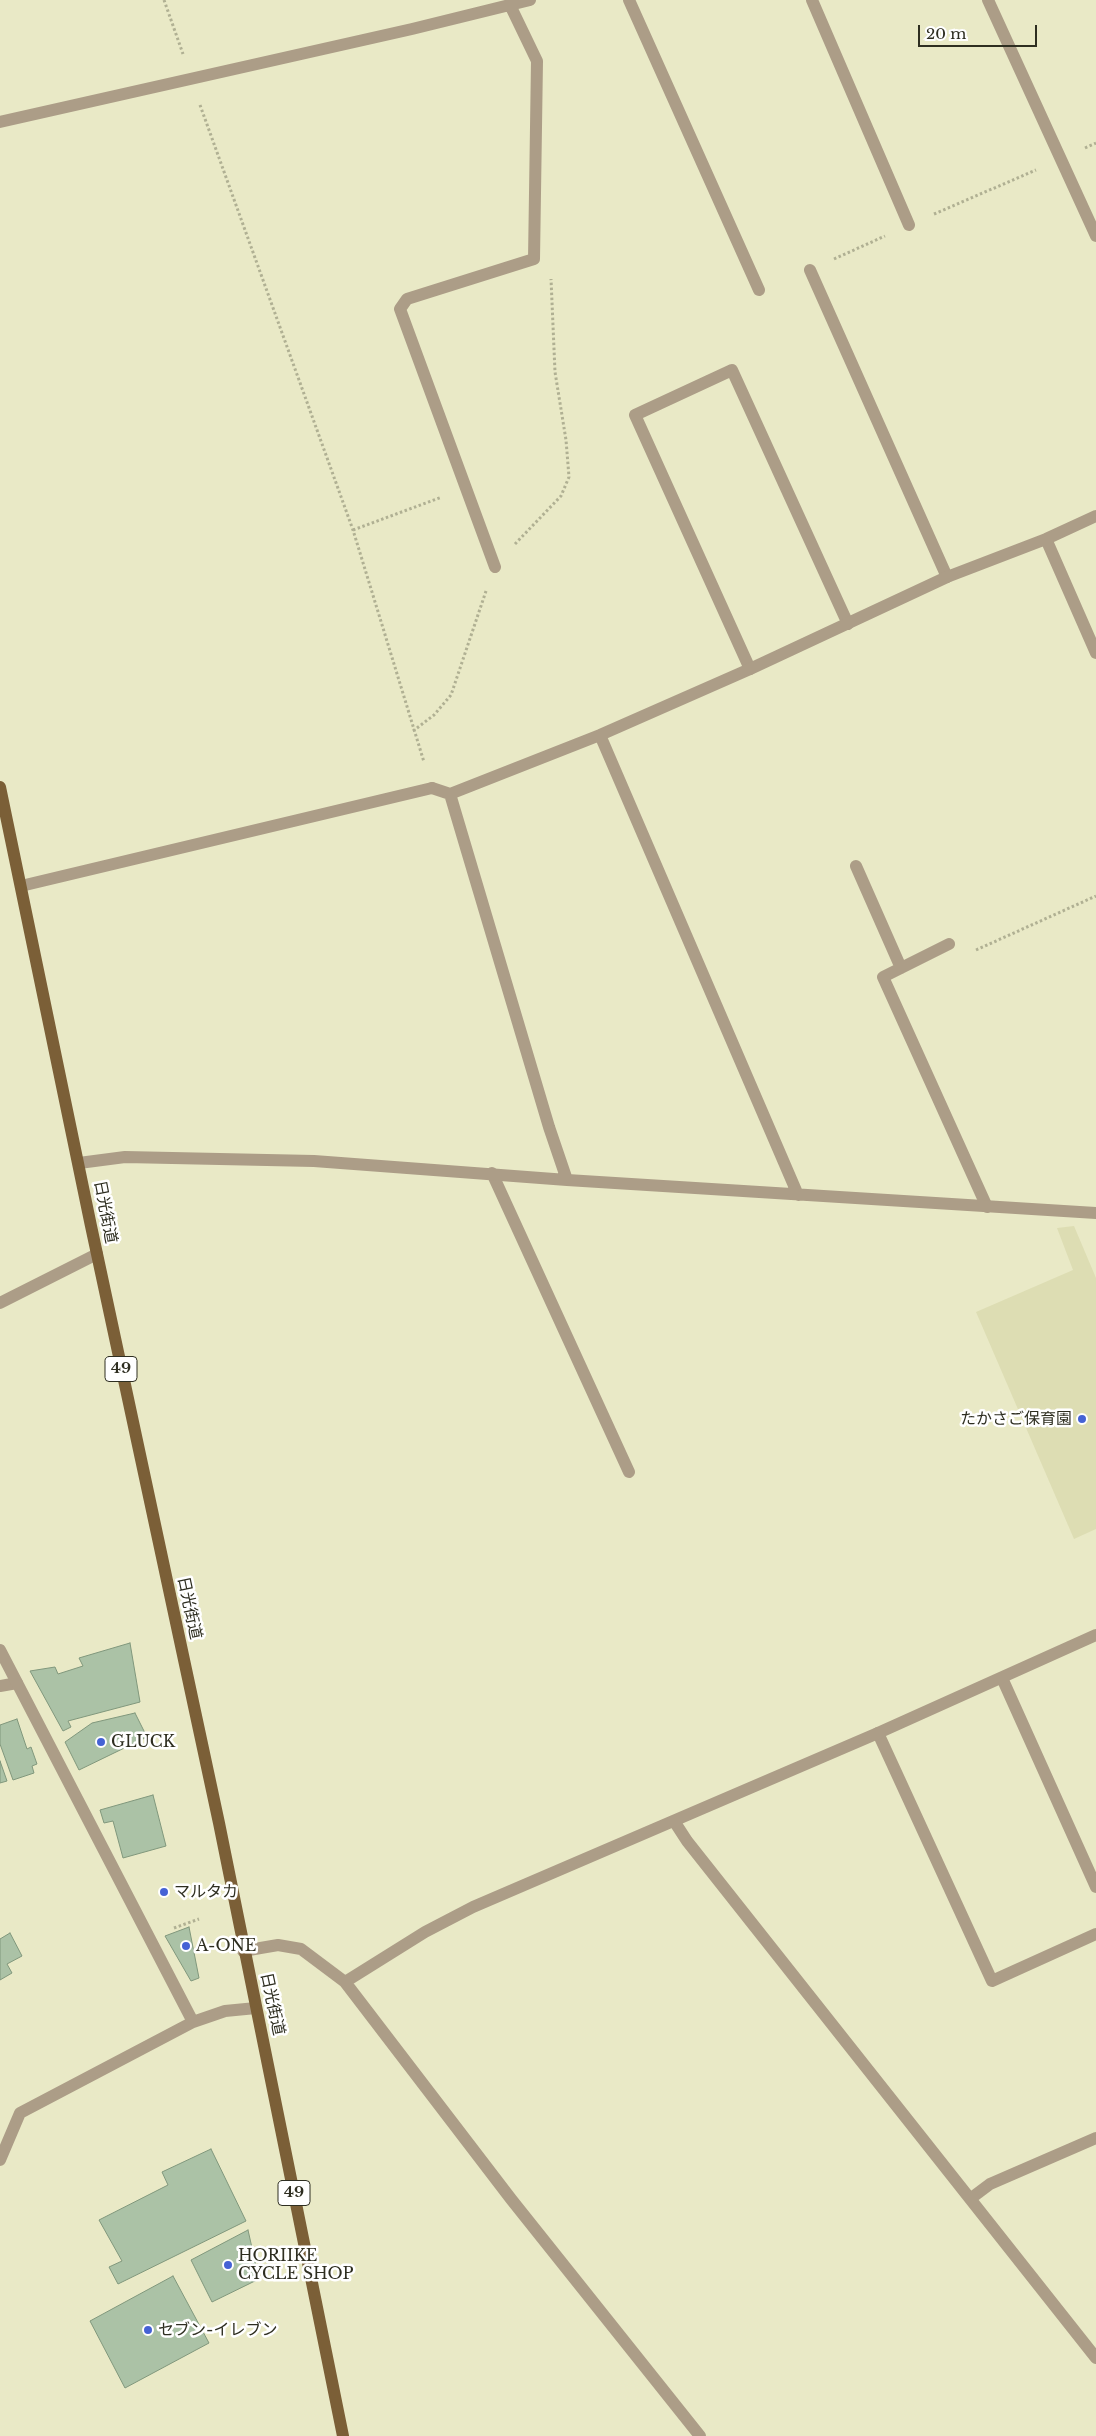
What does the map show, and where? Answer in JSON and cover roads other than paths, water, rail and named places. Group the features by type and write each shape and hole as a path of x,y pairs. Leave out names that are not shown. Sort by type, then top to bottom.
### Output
{"main road":[{"name":"日光街道","path":"0,787 97,1254 219,1823 343,2436"}],"street":[{"path":"629,0 759,290"},
{"path":"812,0 909,225"},
{"path":"988,0 1096,236"},
{"path":"0,122 412,29 520,2 537,61 534,259 407,299 400,308 494,567"},
{"path":"810,270 947,577"},
{"path":"750,669 635,415 732,370 848,624"},
{"path":"21,886 432,788 450,794 600,735 750,669 947,577 1046,539 1096,516"},
{"path":"1046,539 1096,652"},
{"path":"600,735 798,1195"},
{"path":"450,794 549,1127 568,1180"},
{"path":"856,866 901,968"},
{"path":"949,944 883,977 987,1207"},
{"path":"79,1163 125,1157 314,1161 568,1180 1096,1214"},
{"path":"492,1173 629,1472"},
{"path":"0,1303 97,1254"},
{"path":"345,1982 425,1932 473,1907 878,1734 1096,1635"},
{"path":"0,1650 193,2022"},
{"path":"1002,1678 1096,1887"},
{"path":"0,1686 17,1682"},
{"path":"878,1734 992,1981 1096,1934"},
{"path":"674,1821 687,1841 1096,2358"},
{"path":"244,1950 278,1945 301,1949 345,1982 511,2199 700,2436"},
{"path":"0,2160 20,2113 193,2022 225,2011 256,2008"},
{"path":"970,2199 990,2184 1096,2138"}],"place":[{"name":"たかさご保育園","path":"1082,1419"},
{"name":"GLUCK","path":"101,1742"},
{"name":"マルタカ","path":"164,1892"},
{"name":"A-ONE","path":"186,1946"},
{"name":"HORIIKE CYCLE SHOP","path":"228,2265"},
{"name":"セブン-イレブン","path":"148,2330"}]}
